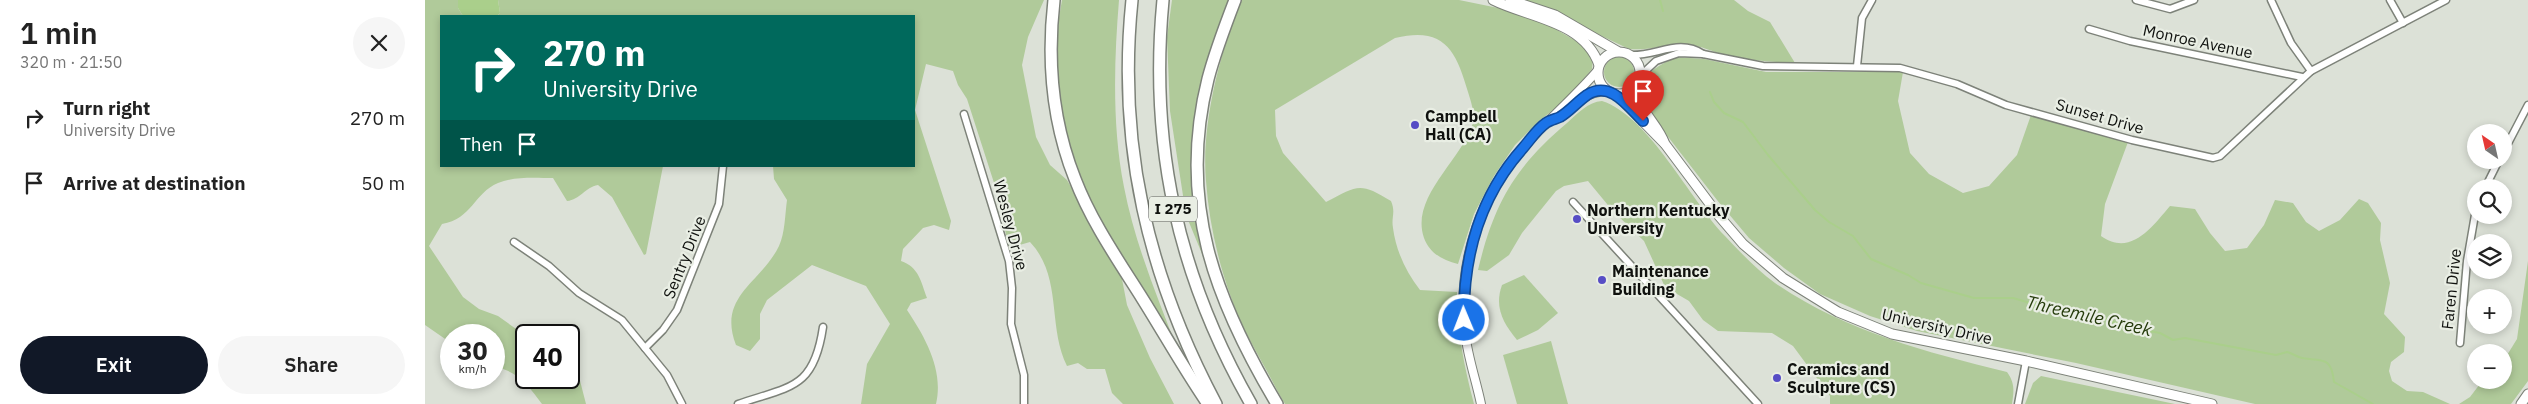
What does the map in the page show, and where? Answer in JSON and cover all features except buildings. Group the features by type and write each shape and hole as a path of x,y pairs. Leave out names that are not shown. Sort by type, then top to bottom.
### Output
{"highway":[{"path":"1053,0 1050,64 1054,104 1063,146 1075,179 1117,258 1208,404"},
{"name":"I 275","path":"1132,0 1128,83 1132,140 1141,205 1155,261 1174,315 1216,404"},
{"name":"I 275","path":"1163,0 1159,58 1161,136 1172,207 1183,250 1199,294 1227,360 1251,404"},
{"path":"1235,0 1213,60 1202,110 1198,144 1201,218 1209,260 1221,298 1248,355 1277,404"}],"main road":[{"path":"1493,0 1551,21 1577,36 1593,50 1599,67 1600,83 1613,93 1628,92 1639,79 1639,64 1631,55 1617,51 1555,15 1510,0"},
{"path":"1599,67 1610,53 1617,51"},
{"name":"University Drive","path":"1639,79 1637,94 1641,106 1661,132 1665,144"},
{"name":"University Drive","path":"1613,93 1665,144 1737,238 1766,264 1811,297 1847,316 1892,334 2212,404"},
{"path":"2521,404 2528,394"}],"street":[{"path":"1857,66 1862,18 1872,0"},
{"path":"2136,0 2170,9 2194,0"},
{"path":"2271,0 2291,43 2311,70"},
{"path":"2390,0 2403,23"},
{"name":"Sunset Drive","path":"1639,79 1656,61 1666,56 1679,54 1703,54 1763,66 1903,68 1957,84 1992,100 2132,140 2213,158 2220,156 2311,70 2446,0"},
{"name":"Monroe Avenue","path":"2089,29 2130,41 2302,77"},
{"name":"Sunset Drive","path":"1631,55 1652,53 1674,46 1695,49 1703,54"},
{"path":"1481,404 1465,332 1464,289 1469,254 1481,216 1495,187 1515,157 1556,111 1574,98 1599,67"},
{"path":"1547,123 1561,116 1589,94 1602,91 1613,93"},
{"path":"2513,134 2528,105"},
{"name":"Wesley Drive","path":"964,114 1010,268 1013,288 1011,324 1024,375 1024,404"},
{"name":"Sentry Drive","path":"645,348 663,330 677,310 719,204 723,167"},
{"path":"1573,202 1758,404"},
{"name":"Faren Drive","path":"2460,343 2467,261 2473,224"},
{"path":"514,242 549,266 579,293 622,320 673,382 682,404"},
{"path":"738,404 792,386 804,377 816,362 823,327"},
{"path":"2018,404 2027,362"}],"shaded area":[{"path":"425,0 458,0 458,8 462,15 440,15 440,167 663,167 646,254 644,255 612,197 598,185 567,201 553,178 518,178 490,187 460,217 442,224 429,246 463,297 479,309 498,316 515,328 515,375 505,370 505,324 440,324 440,335 425,325"},
{"path":"458,0 498,0 500,13 498,15 462,15 458,8"},
{"path":"498,0 1044,0 1028,37 1022,65 1036,137 1050,165 1067,180 1121,274 1127,305 1150,358 1174,404 1123,404 1112,393 1105,369 1087,369 1078,363 1067,366 1057,335 1051,286 1047,271 1040,256 1030,242 1009,248 996,189 967,99 958,85 953,71 926,64 915,110 915,15 498,15 500,13"},
{"path":"1062,0 1119,0 1115,94 1120,164 1134,229 1155,292 1179,353 1105,229 1085,187 1069,144 1059,99 1056,51"},
{"path":"1172,0 1228,0 1201,92 1195,135 1195,202 1207,266 1186,215 1170,111 1167,37"},
{"path":"1242,0 1459,0 1513,11 1540,20 1588,48 1593,58 1592,69 1567,99 1539,121 1515,145 1494,176 1474,214 1458,264 1442,258 1433,252 1424,238 1422,223 1424,209 1430,194 1466,139 1473,122 1473,109 1463,77 1453,53 1445,45 1425,35 1395,38 1275,110 1276,136 1283,153 1326,202 1345,192 1358,188 1372,190 1391,201 1393,228 1402,261 1420,290 1457,292 1458,321 1462,348 1474,404 1285,404 1278,392 1247,335 1232,300 1215,242 1207,196 1205,159 1209,113 1226,42"},
{"path":"1526,0 1734,0 1748,11 1770,22 1795,63 1734,57 1692,45 1629,49"},
{"path":"1619,57 1625,58 1633,66 1633,78 1625,86 1619,87 1613,86 1605,78 1604,72 1605,66 1613,58"},
{"path":"1675,57 1704,59 1766,72 1903,72 1898,101 1910,153 1929,174 1963,193 1989,186 2017,155 2031,115 2128,142 2105,204 2101,236 2112,242 2122,243 2140,237 2170,206 2195,209 2210,233 2225,251 2247,248 2264,225 2275,200 2293,203 2306,222 2319,231 2340,220 2359,199 2368,203 2381,223 2380,240 2390,283 2384,314 2405,337 2404,352 2391,362 2389,371 2392,381 2407,391 2423,392 2450,404 2255,404 2076,363 1917,331 1870,316 1820,294 1784,268 1749,238 1645,107 1643,96 1644,81 1652,71"},
{"path":"1602,101 1619,110 1636,123 1668,161 1725,236 1755,267 1775,283 1802,300 1858,327 1916,348 2007,372 2013,387 2012,404 1830,404 1830,396 1793,346 1772,333 1718,331 1703,320 1689,301 1665,287 1644,241 1612,210 1588,181 1564,186 1556,191 1522,233 1509,255 1487,271 1478,270 1484,246 1499,206 1520,171 1549,139 1579,112 1592,103"},
{"path":"915,110 951,221 949,230 934,225 923,228 903,249 901,261 916,271 927,298 911,303 907,310 926,343 935,366 938,391 936,404 861,404 867,364 890,324 866,286 812,265 767,300 760,314 760,339 750,351 736,345 732,328 732,314 737,302 771,259 783,235 787,200 774,179 773,167 915,167"},
{"path":"2528,261 2528,381 2511,404 2459,404 2470,397 2476,389 2512,389 2512,347 2517,339"},
{"path":"1524,275 1558,313 1538,330 1517,340 1504,321 1499,300 1502,285"},
{"path":"1551,341 1568,404 1517,404 1503,355"},
{"path":"2041,376 2175,404 2025,404 2033,383"},
{"path":"580,381 586,404 542,404 530,389 580,389"}],"waterway":[{"name":"Threemile Creek","path":"1660,0 1663,11"},
{"name":"Threemile Creek","path":"1710,92 1714,102 1724,113 1743,122 1768,155 1815,210 1829,222 1853,236 1871,259 1908,275 1921,283 1974,298 2013,298 2044,307 2062,306 2078,316 2099,316 2123,326 2160,333 2173,340 2185,338 2276,355 2287,352 2302,358 2324,361 2331,367 2334,382 2373,404"}],"place":[{"name":"Campbell Hall (CA)","path":"1415,125"},
{"name":"Northern Kentucky University","path":"1577,219"},
{"name":"Maintenance Building","path":"1602,280"},
{"name":"Ceramics and Sculpture (CS)","path":"1777,378"}],"route":[{"path":"1464,320 1465,276 1472,242 1481,216 1503,174 1532,137 1547,123 1561,116 1594,92 1602,91 1616,94 1643,121"}]}
